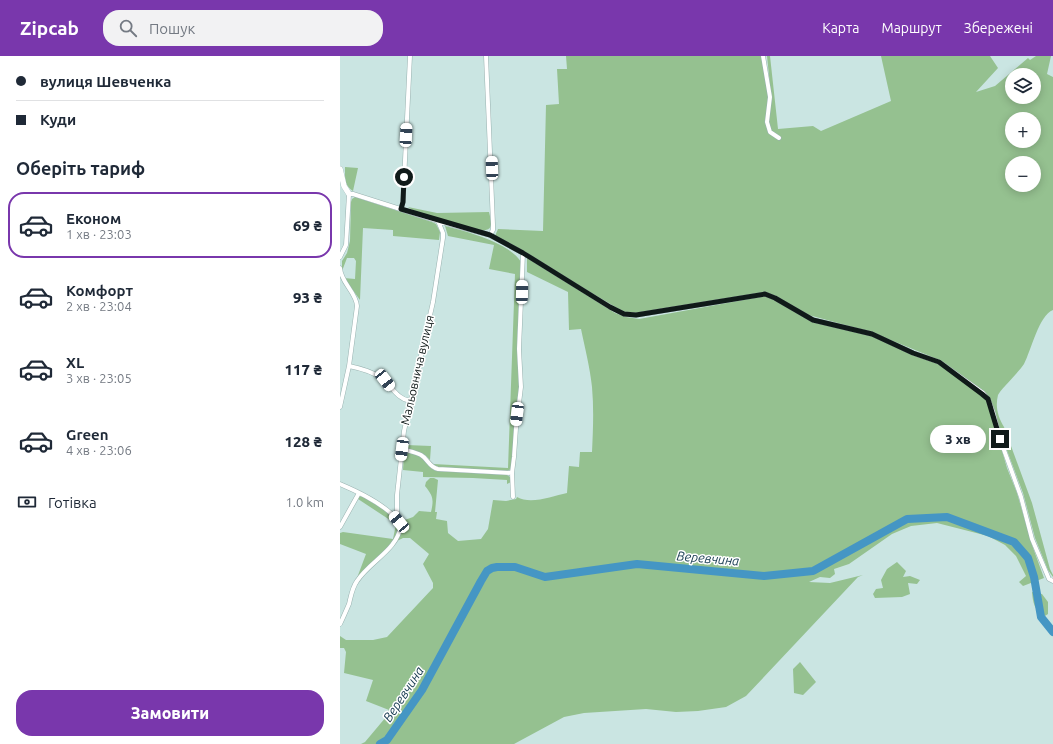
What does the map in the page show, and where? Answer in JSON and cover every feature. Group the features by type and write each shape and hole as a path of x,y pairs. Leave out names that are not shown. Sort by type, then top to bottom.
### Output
{"street":[{"path":"401,209 403,202 410,56"},
{"path":"486,56 493,224 493,230 490,235"},
{"path":"764,56 770,97 767,122 770,132 779,138"},
{"path":"340,169 344,186 349,194 346,245 340,257"},
{"path":"349,194 490,235 523,253 603,303 624,314 636,315 765,294 775,298 813,320 872,334 913,353 939,362 988,399 1000,439 1021,497 1032,539 1049,578 1053,580"},
{"name":"Мальовнича вулиця","path":"400,523 397,511 397,495 404,431 433,302 443,238 443,233 438,221"},
{"path":"513,497 512,473 521,388 518,349 523,253"},
{"path":"340,268 342,279 356,302 349,366 340,408"},
{"path":"349,366 380,376 394,391 410,401"},
{"path":"402,449 419,454 426,459 430,465 438,469 512,473"},
{"path":"340,484 359,493 393,514 400,523 400,532 391,548 357,580 340,624"},
{"path":"340,527 359,493"}],"green space":[{"path":"566,56 762,56 769,97 766,120 769,133 779,138 779,136 771,131 768,122 771,95 767,56 770,56 778,129 813,126 821,131 891,101 881,56 990,56 998,68 976,92 995,86 1005,78 1005,104 1041,104 1041,68 1016,68 1028,58 1030,60 1036,56 1051,56 1047,74 1053,77 1053,310 1048,313 1040,326 1024,364 999,393 997,408 1032,503 1053,577 1048,570 1035,538 1023,493 985,392 942,361 871,332 805,314 786,302 765,293 637,314 624,312 495,236 498,229 543,231 546,105 559,104 557,69 567,69"},
{"path":"345,167 358,168 353,191 348,187 345,178"},
{"path":"355,197 432,222 436,224 440,232 439,240 393,236 393,230 363,228 360,300 344,278 355,279 356,261 354,258 347,258 342,271 342,261 347,253 350,241 351,202"},
{"path":"408,207 437,213 489,212 491,226 487,230 478,230 421,214"},
{"path":"445,226 464,231 498,244 515,255 521,262 517,346 519,387 512,466 511,469 507,471 437,467 433,464 508,468 515,274 489,269 494,245 448,236"},
{"path":"527,257 615,313 626,317 639,319 766,296 773,298 814,322 869,335 940,364 987,399 1007,468 1017,493 1032,545 1044,578 1023,586 1019,582 1026,576 1016,556 1005,545 988,536 937,523 911,526 892,534 849,564 834,569 835,574 830,578 820,577 809,582 830,583 863,575 858,577 746,696 726,707 676,712 646,709 584,713 564,717 514,744 361,744 365,742 386,717 389,710 366,701 373,680 344,673 346,652 344,648 340,648 340,636 346,640 373,640 387,637 433,588 433,583 423,564 429,554 410,538 403,538 397,541 402,530 402,521 413,517 419,511 431,512 432,498 430,492 425,486 426,482 430,478 438,480 435,512 437,512 436,519 447,521 448,533 458,541 481,539 488,529 493,500 506,501 516,499 517,497 535,500 567,493 569,466 579,467 580,452 592,452 592,387 581,329 569,330 568,292 527,272"},
{"path":"406,445 431,446 430,460 425,455 407,448"},
{"path":"404,452 421,457 436,471 507,475 510,477 511,482 507,484 507,480 423,477 423,472 403,470"},
{"path":"359,496 386,511 397,523 398,529 391,544 357,578 366,554 340,544 340,533 343,532 393,539 396,524 358,499"},
{"path":"897,562 906,571 903,577 910,576 920,580 917,584 908,583 910,594 902,597 875,598 873,594 876,589 883,588 881,580 887,569"},
{"path":"1032,592 1042,594 1048,602 1048,614 1045,616 1038,611 1035,606"},
{"path":"800,662 816,682 803,695 794,693 793,669"}],"waterway":[{"name":"Веревчина","path":"380,744 387,740 422,690 487,571 497,567 515,567 545,577 637,564 764,576 813,571 907,519 947,517 1014,542 1028,558 1034,577 1041,617 1053,632"}],"route":[{"path":"404,177 403,202 401,209 490,235 523,253 610,307 624,314 636,315 765,294 775,298 813,320 872,334 913,353 939,362 948,367 988,399 1000,439"}]}
